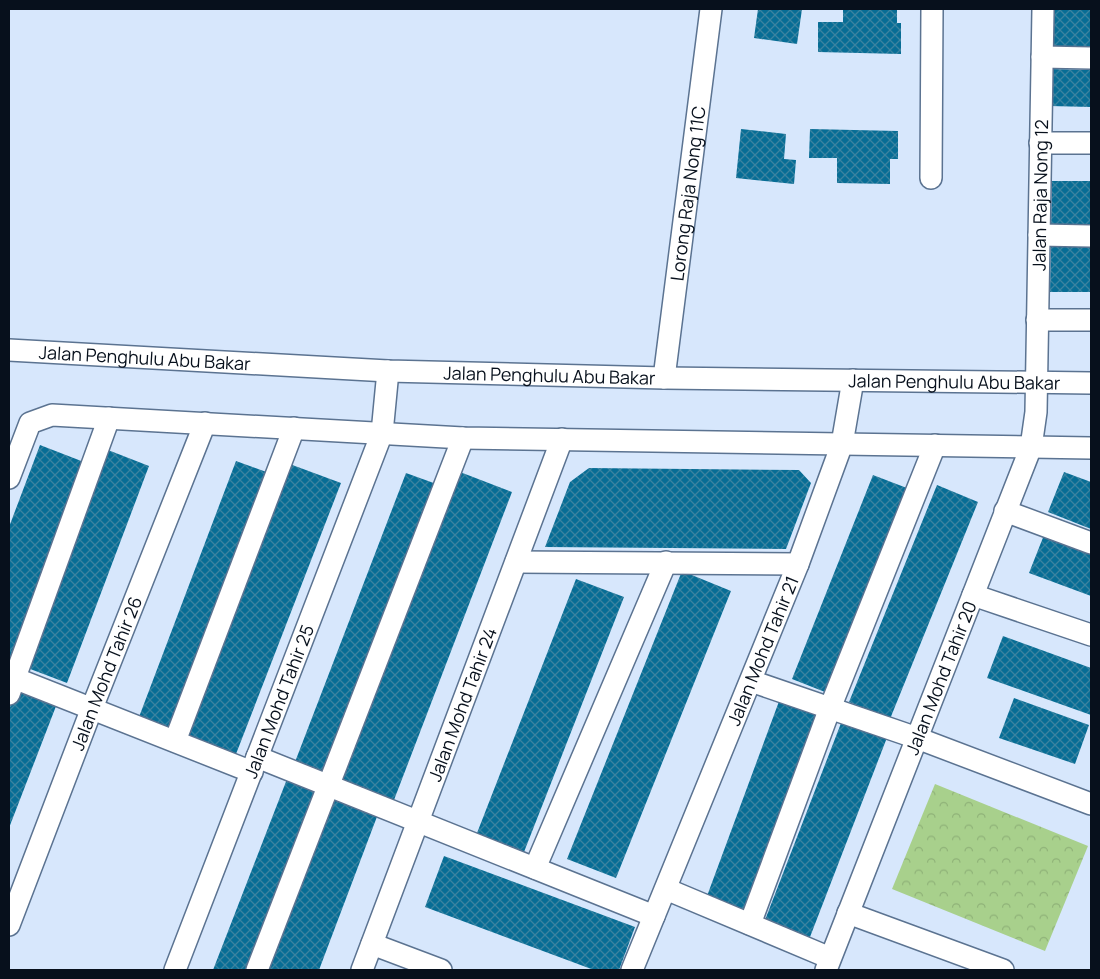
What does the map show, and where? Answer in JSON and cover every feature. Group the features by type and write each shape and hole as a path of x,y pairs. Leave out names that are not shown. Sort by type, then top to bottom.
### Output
{"street":[{"name":"Lorong Raja Nong 11C","path":"664,378 711,9"},
{"path":"931,178 932,9"},
{"name":"Jalan Raja Nong 12","path":"1036,382 1043,9"},
{"path":"1042,57 1091,58"},
{"path":"1040,143 1091,143"},
{"path":"1039,235 1091,236"},
{"path":"1038,320 1091,320"},
{"name":"Jalan Penghulu Abu Bakar","path":"9,350 388,371 664,378 1091,383"},
{"name":"Jalan Mohd Tahir 25","path":"175,970 382,433 388,371"},
{"name":"Jalan Mohd Tahir 21","path":"632,970 798,564 842,444 853,380"},
{"name":"Jalan Mohd Tahir 20","path":"828,964 1031,447 1036,412 1036,382"},
{"path":"9,478 30,423 52,414 462,438 1091,448"},
{"path":"110,418 11,683 92,708 175,741 328,785 654,916"},
{"name":"Jalan Mohd Tahir 26","path":"9,925 92,708 205,423"},
{"path":"175,741 294,428"},
{"path":"257,970 462,438"},
{"name":"Jalan Mohd Tahir 24","path":"362,970 562,440"},
{"path":"750,924 830,708 935,445"},
{"path":"1005,511 1091,543"},
{"path":"516,562 798,564"},
{"path":"535,868 666,562"},
{"path":"972,595 1091,636"},
{"path":"751,681 917,738 1091,804"},
{"path":"666,889 750,924 828,964"},
{"path":"848,913 1003,970"},
{"path":"372,944 441,970"}],"green space":[{"path":"935,784 1088,846 1045,951 892,889"}],"building":[{"path":"758,9 802,9 797,44 754,38"},
{"path":"843,9 897,9 897,23 901,23 901,54 818,52 818,22 843,22"},
{"path":"1050,9 1091,9 1091,49 1049,49"},
{"path":"1050,69 1091,70 1091,107 1049,106"},
{"path":"741,129 786,134 784,159 796,160 794,184 736,178"},
{"path":"810,129 898,131 898,159 890,159 890,184 837,183 837,158 809,158"},
{"path":"1052,181 1091,181 1091,228 1051,227"},
{"path":"1051,239 1091,240 1091,292 1050,292"},
{"path":"40,445 89,464 13,663 9,661 9,527"},
{"path":"108,450 149,466 67,683 25,667"},
{"path":"236,461 272,474 175,730 139,717"},
{"path":"287,463 341,483 236,754 183,733"},
{"path":"589,468 799,470 811,483 786,549 545,547 570,482"},
{"path":"460,472 512,492 394,800 342,780"},
{"path":"1064,472 1091,482 1091,529 1048,512"},
{"path":"406,473 442,486 331,775 295,762"},
{"path":"873,475 912,490 830,694 792,679"},
{"path":"937,485 978,502 890,719 849,702"},
{"path":"1044,535 1091,552 1091,596 1029,573"},
{"path":"682,571 731,591 616,878 567,859"},
{"path":"576,579 624,597 524,852 477,833"},
{"path":"1003,636 1091,668 1091,715 987,678"},
{"path":"18,685 58,701 9,828 9,710"},
{"path":"781,696 823,711 749,911 707,896"},
{"path":"1014,698 1089,725 1075,764 999,738"},
{"path":"843,718 888,735 810,937 765,920"},
{"path":"287,779 323,793 254,970 213,970"},
{"path":"333,797 378,814 319,970 267,970"},
{"path":"444,856 635,927 619,970 594,970 425,907"}]}
